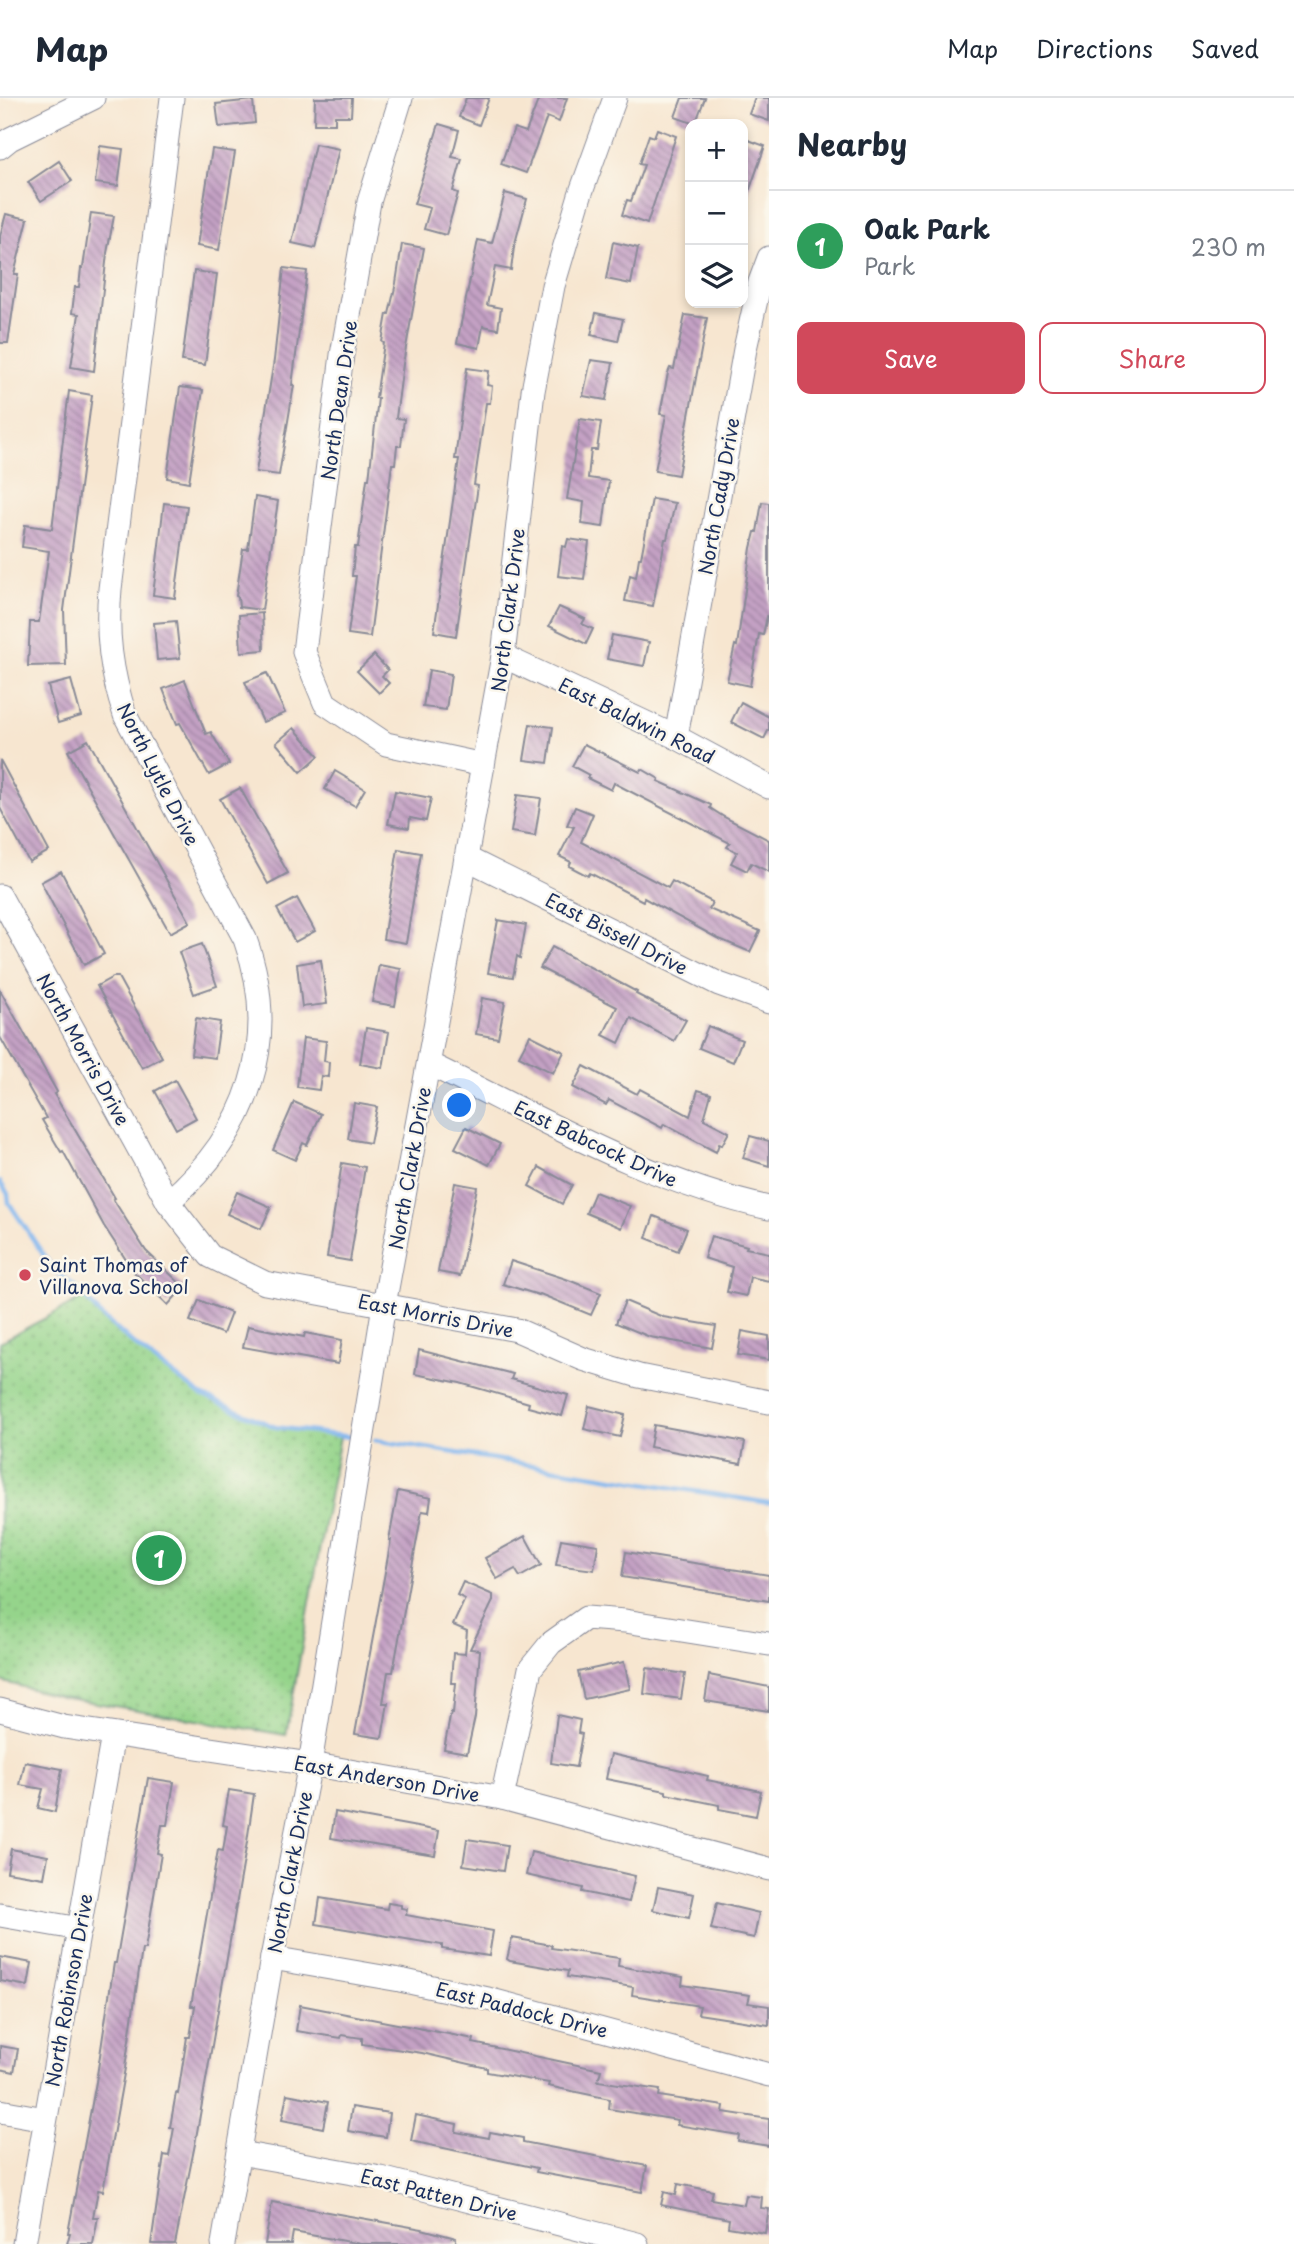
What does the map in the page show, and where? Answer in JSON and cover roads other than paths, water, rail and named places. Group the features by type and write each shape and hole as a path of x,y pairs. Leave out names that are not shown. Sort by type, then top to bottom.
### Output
{"street":[{"path":"0,147 10,139 93,98"},
{"name":"North Lytle Drive","path":"168,1202 212,1159 236,1121 254,1074 260,1024 253,960 245,939 125,715 110,659 107,634 110,589 172,98"},
{"name":"North Dean Drive","path":"401,98 369,202 342,355 304,652 326,702 386,744 484,765"},
{"name":"North Clark Drive","path":"223,2244 272,1958 310,1764 384,1305 503,656 533,391 552,286 580,195 615,98"},
{"name":"North Cady Drive","path":"676,737 742,362 760,282 769,258"},
{"name":"East Baldwin Road","path":"503,656 676,737 769,787"},
{"name":"East Bissell Drive","path":"466,858 719,984 769,1003"},
{"name":"North Morris Drive","path":"0,896 168,1202"},
{"name":"East Babcock Drive","path":"429,1064 641,1167 680,1183 769,1208"},
{"name":"East Morris Drive","path":"168,1202 210,1256 265,1283 517,1329 583,1359 639,1376 769,1402"},
{"path":"502,1798 530,1670 551,1643 586,1618 625,1621 769,1644"},
{"name":"East Anderson Drive","path":"0,1710 41,1723 310,1764 502,1798 769,1869"},
{"name":"North Robinson Drive","path":"24,2244 113,1735"},
{"path":"0,1914 79,1929"},
{"name":"East Paddock Drive","path":"272,1958 400,1980 488,1999 769,2076"},
{"path":"0,2111 45,2119"},
{"name":"East Patten Drive","path":"239,2153 380,2178 637,2244"}],"waterway":[{"path":"0,1182 8,1194 9,1203 54,1271 74,1285 101,1316 143,1352 201,1395 275,1427 351,1437"},
{"path":"375,1440 769,1503"}],"place":[{"name":"Saint Thomas of Villanova School","path":"25,1275"},
{"name":"Oak Park","path":"159,1558"}]}
